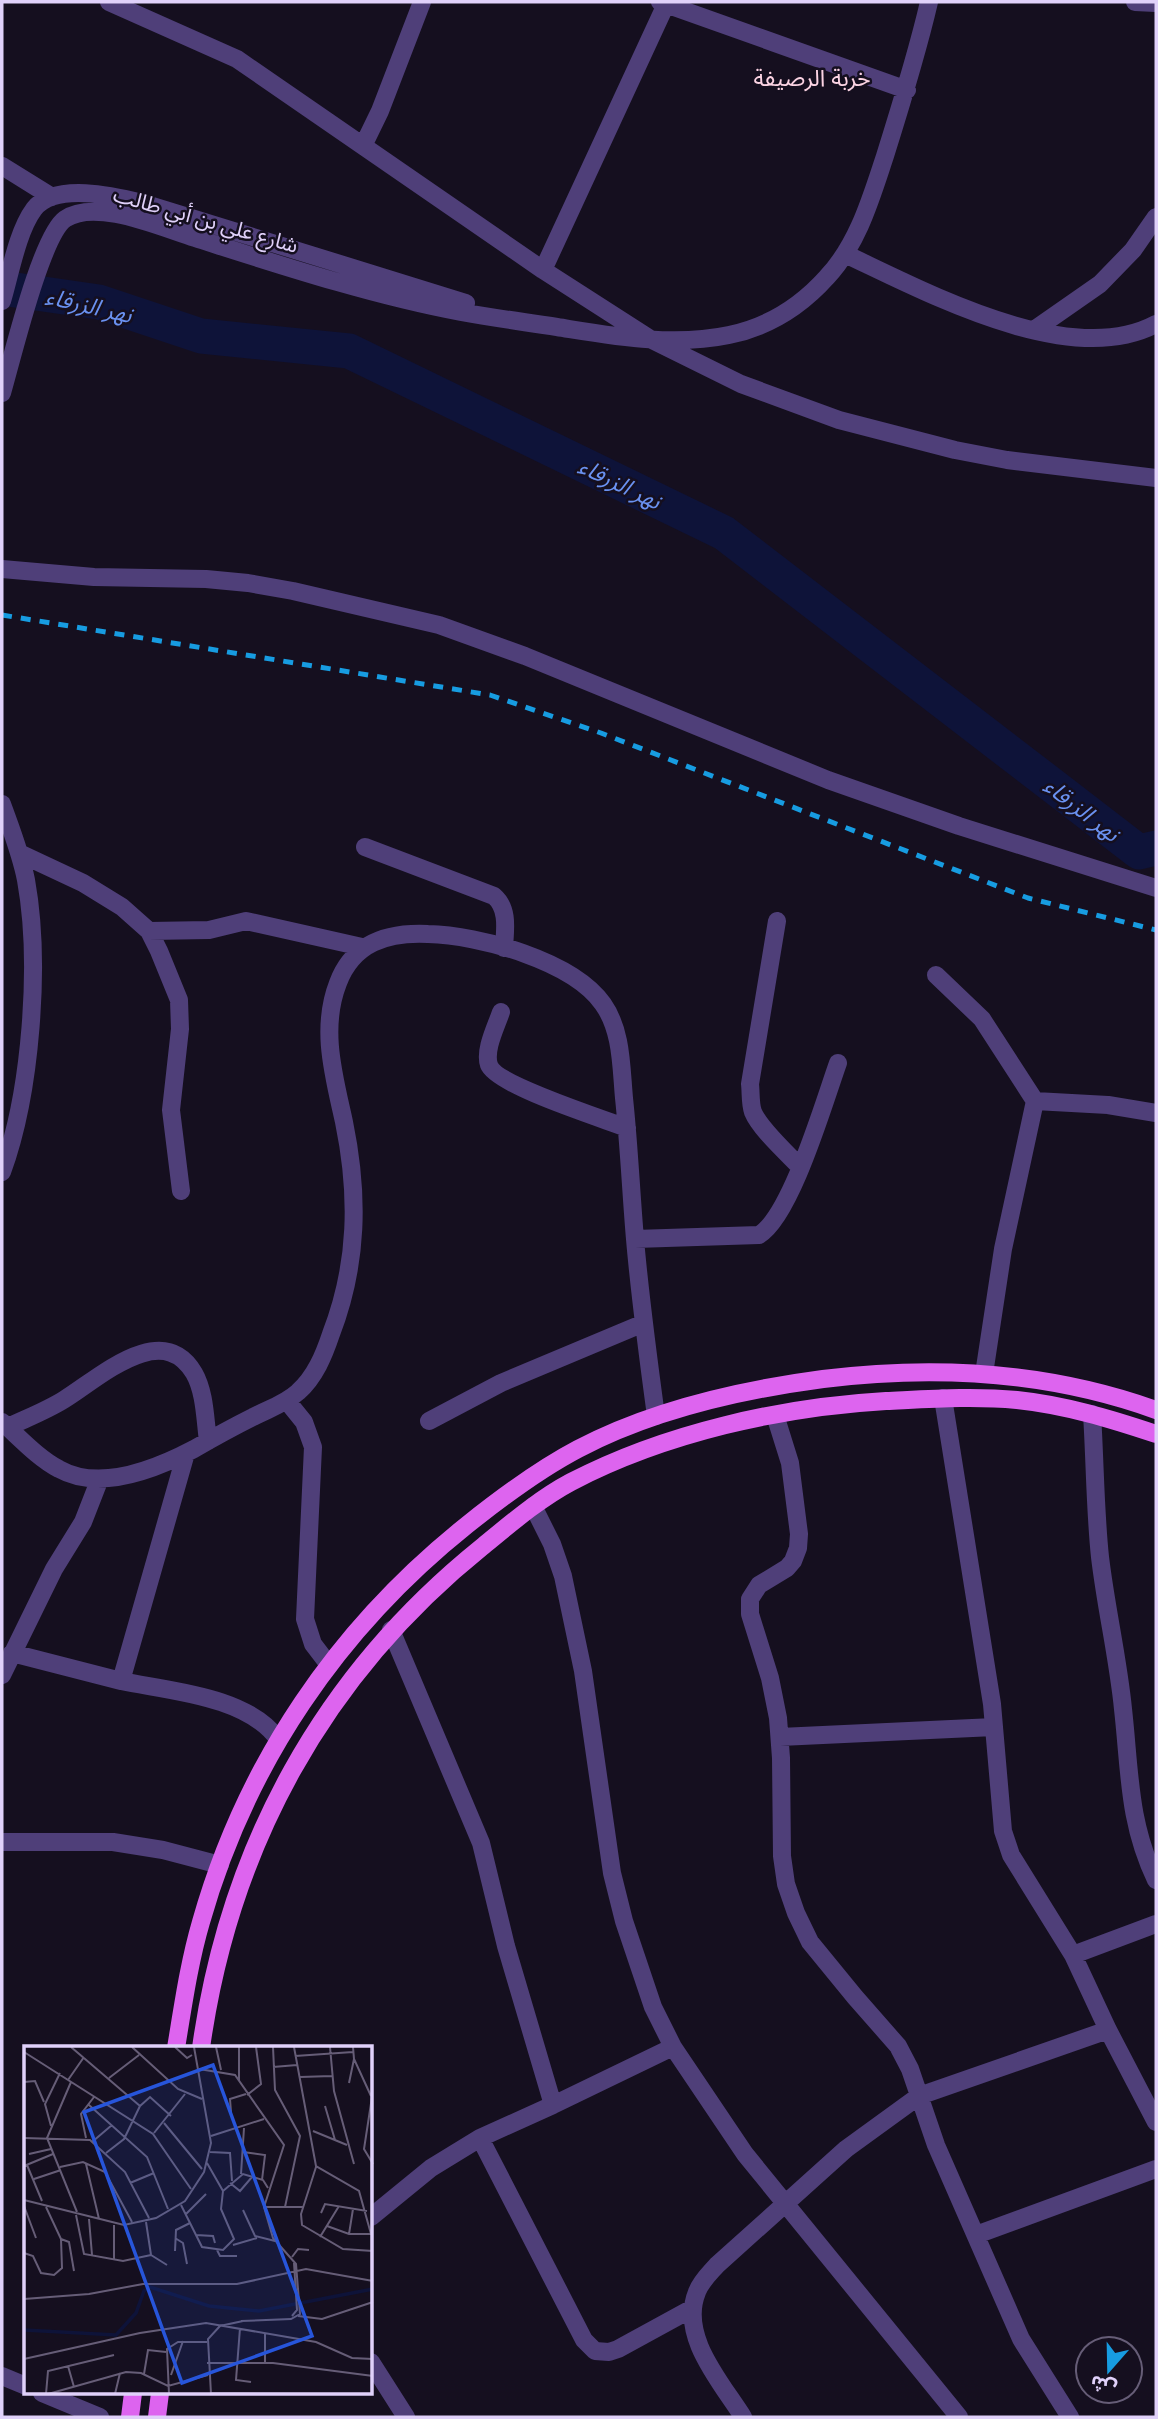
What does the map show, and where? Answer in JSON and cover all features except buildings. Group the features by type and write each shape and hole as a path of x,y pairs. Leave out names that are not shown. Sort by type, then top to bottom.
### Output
{"main road":[{"path":"176,2046 192,1958 220,1865 241,1814 278,1739 300,1703 383,1602 447,1541 547,1466 580,1447 656,1416 740,1394 816,1380 890,1372 984,1374 1092,1389 1156,1409"},
{"path":"201,2046 210,1992 230,1914 258,1836 274,1802 311,1738 358,1670 391,1630 439,1583 533,1506 570,1483 629,1457 715,1428 850,1403 943,1398 1016,1400 1092,1414 1156,1434"},
{"path":"617,1431 629,1457"},
{"path":"130,2417 133,2394"},
{"path":"157,2417 160,2394"}],"street":[{"path":"109,2 237,59 543,270 652,340 741,384 839,420 910,440 1007,460 1156,478"},
{"path":"363,146 380,111 422,2"},
{"name":"شارع علي بن أبي طالب","path":"2,393 45,248 63,220 91,211 106,212 313,275 460,312 652,340 699,339 755,328 782,316 806,299 829,276 845,254 876,183 907,90 929,2"},
{"path":"1135,2 1156,3"},
{"path":"543,270 664,3 907,90"},
{"path":"2,166 51,197 35,208 20,240 2,302"},
{"name":"شارع علي بن أبي طالب","path":"51,197 98,195 143,203 386,276 516,320"},
{"path":"1034,330 1100,284 1133,250 1156,217"},
{"path":"845,254 936,296 998,320 1034,330 1103,339 1128,335 1156,324"},
{"path":"2,569 94,577 206,579 248,583 439,625 538,662 828,780 959,826 1156,888"},
{"path":"2,804 26,880 32,928 31,1006 22,1089 2,1172"},
{"path":"365,847 494,896 504,911 504,948"},
{"path":"19,853 82,883 122,907 149,931 179,1000 180,1029 171,1110 181,1191"},
{"path":"149,931 209,930 246,920 362,947"},
{"path":"777,921 750,1084 751,1100 753,1112 761,1123 800,1167"},
{"path":"208,1441 201,1396 194,1374 183,1359 167,1352 149,1350 127,1359 62,1401 5,1425 61,1471 99,1481 126,1475 186,1453 287,1401 304,1386 317,1368 330,1337 347,1285 352,1259 355,1205 350,1152 328,1035 336,986 346,963 362,947 393,937 428,934 504,948 578,979 603,1004 612,1018 617,1035 643,1323 656,1416"},
{"path":"936,975 982,1019 1035,1101 1003,1249 984,1374"},
{"path":"501,1012 489,1054 488,1063 492,1070 501,1078 542,1096 627,1128"},
{"path":"635,1239 759,1235 774,1222 800,1167 838,1063"},
{"path":"1035,1101 1108,1105 1156,1113"},
{"path":"429,1421 501,1383 643,1323"},
{"path":"943,1398 994,1727 1003,1831 1011,1855 1073,1955 1156,2122"},
{"path":"287,1401 304,1422 313,1447 305,1619 313,1644 329,1665"},
{"path":"1092,1414 1100,1557 1123,1708 1136,1830 1156,1880"},
{"path":"775,1415 790,1463 799,1534 798,1548 787,1568 758,1584 750,1599 750,1614 770,1678 780,1737 782,1856 786,1884 810,1942 898,2046 936,2145 1021,2339 1070,2417"},
{"path":"121,1681 186,1453"},
{"path":"2,1675 10,1645 83,1522 99,1481"},
{"path":"533,1506 552,1544 570,1605 589,1711 612,1872 624,1921 653,2007 673,2047 707,2101 784,2204 959,2417"},
{"path":"391,1630 481,1843 511,1965 554,2105"},
{"path":"10,1645 121,1681 203,1698 245,1710 260,1719 278,1739"},
{"path":"780,1737 994,1727"},
{"path":"2,1842 113,1842 163,1850 220,1865"},
{"path":"1073,1955 1156,1924"},
{"path":"743,2417 695,2337 693,2308 701,2284 717,2265 846,2149 919,2096 1108,2030"},
{"path":"373,2215 431,2168 480,2138 673,2047"},
{"path":"480,2138 584,2340 594,2351 609,2353 693,2308"},
{"path":"976,2235 1156,2169"},
{"path":"373,2365 405,2417"},
{"path":"2,2376 24,2385"},
{"path":"44,2394 100,2417"}],"waterway":[{"name":"نهر الزرقاء","path":"2,288 99,302 201,336 349,351 724,533 1139,852 1156,848"}],"railway":[{"path":"2,615 490,695 601,733 1028,898 1156,930"}],"district":[{"name":"خربة الرصيفة","path":"812,77"}]}
